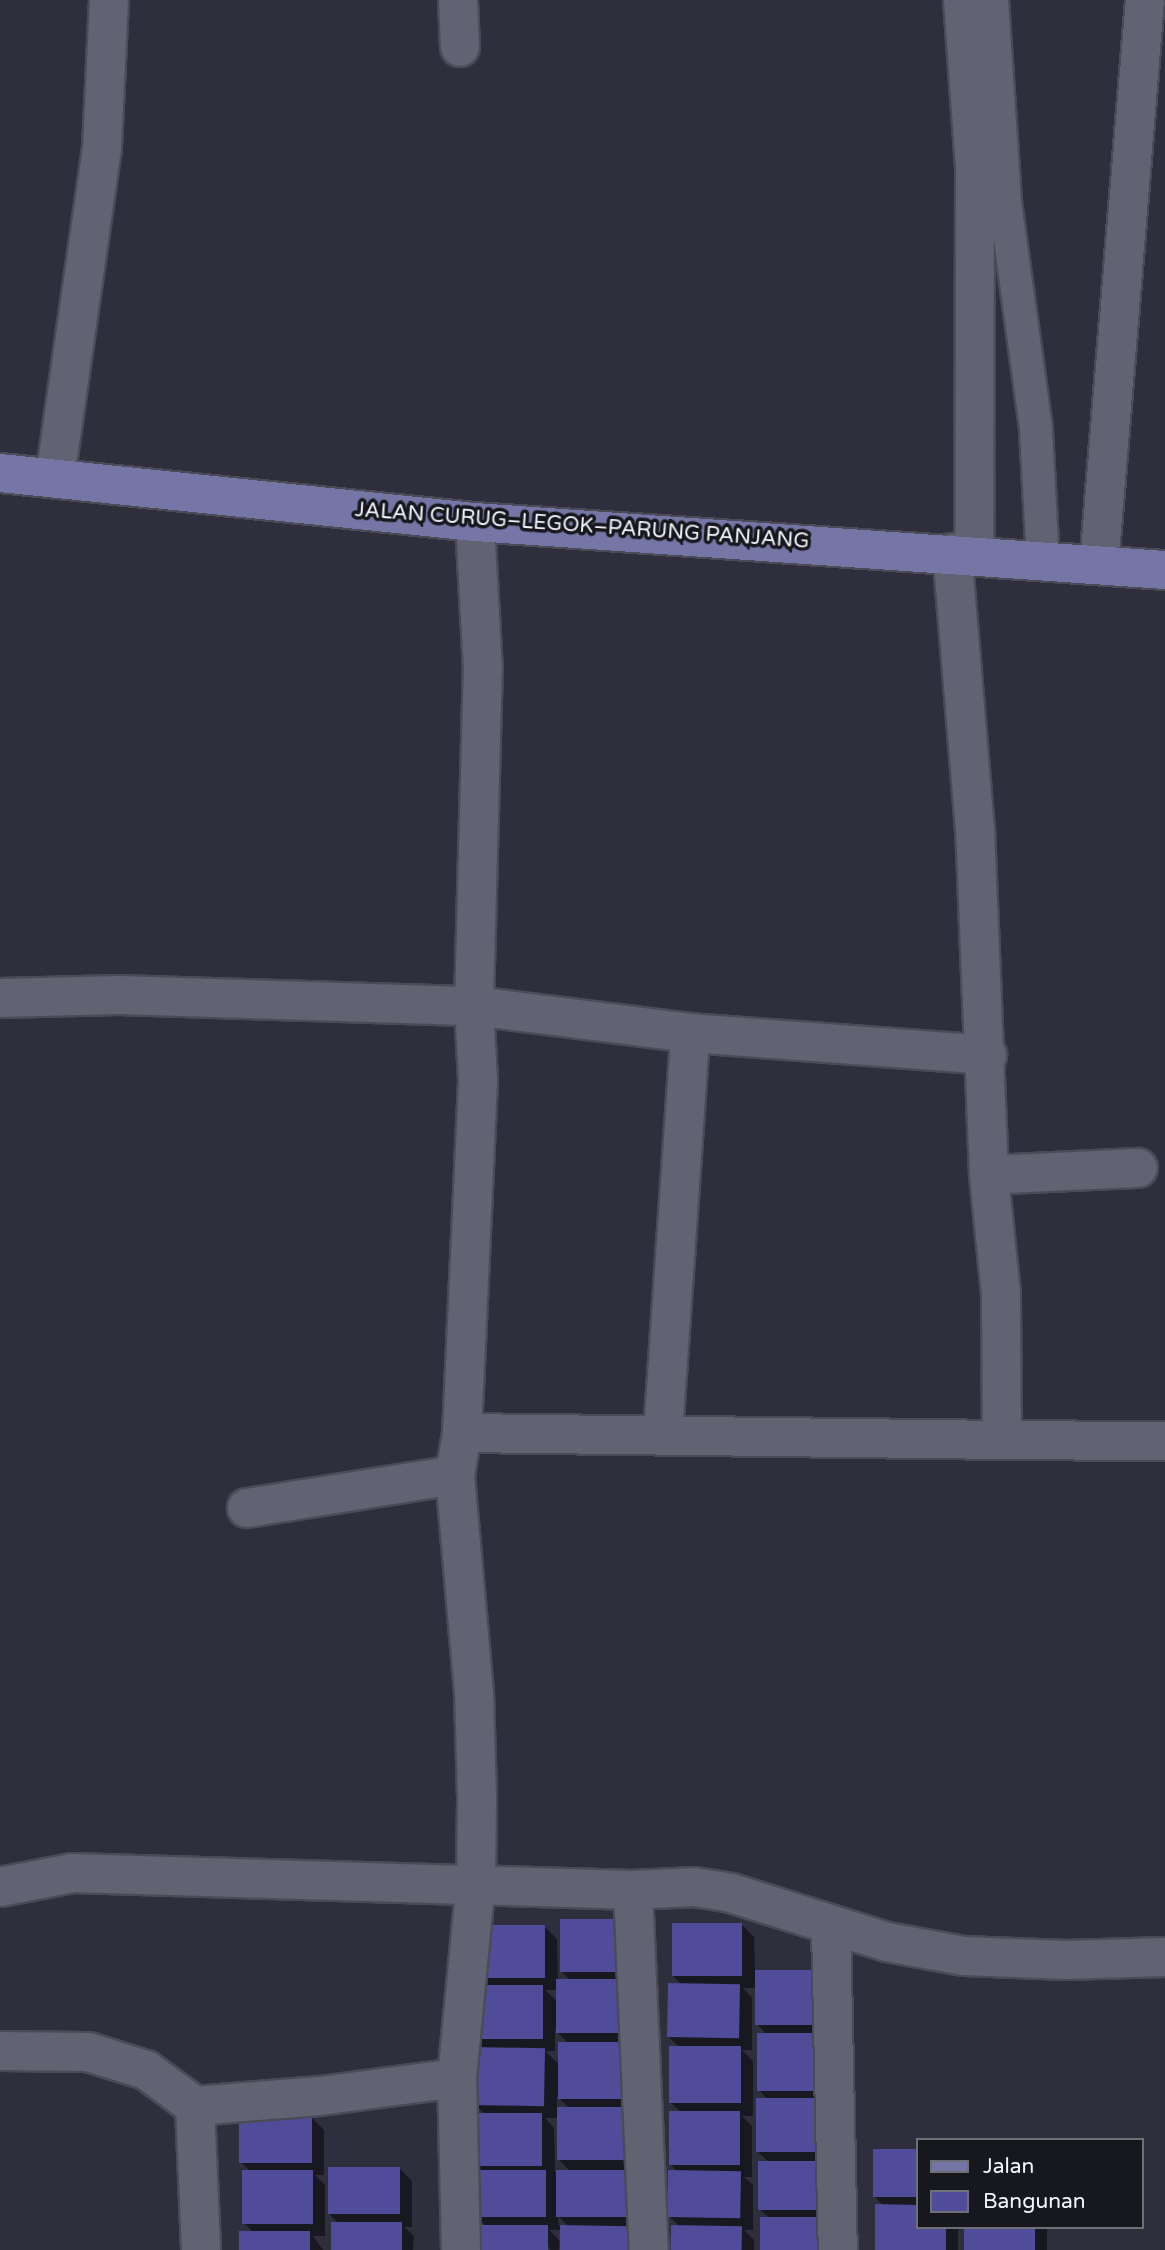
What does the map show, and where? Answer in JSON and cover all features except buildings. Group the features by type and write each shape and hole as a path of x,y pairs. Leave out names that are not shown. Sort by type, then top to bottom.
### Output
{"main road":[{"name":"JALAN CURUG–LEGOK–PARUNG PANJANG","path":"0,472 475,522 1165,570"}],"street":[{"path":"55,478 102,148 109,0"},
{"path":"458,0 460,47"},
{"path":"963,0 975,166 963,555 987,1055 989,1175 1001,1294 1002,1440"},
{"path":"1099,565 1145,0"},
{"path":"461,2250 457,2078 476,1882 474,1693 455,1475 462,1433 478,1080 474,1006 483,671 475,522"},
{"path":"0,998 119,995 474,1006 690,1032 987,1055"},
{"path":"663,1434 690,1032"},
{"path":"989,1175 1138,1168"},
{"path":"462,1433 1165,1441"},
{"path":"247,1508 455,1475"},
{"path":"0,1887 73,1873 476,1882 633,1890 694,1888 731,1893 887,1942 964,1956 1066,1960 1165,1957"},
{"path":"633,1890 649,2250"},
{"path":"831,1926 838,2250"},
{"path":"0,2051 88,2052 146,2070 195,2106 320,2096 457,2078"},
{"path":"195,2106 201,2250"}],"lane":[{"path":"992,0 1005,202 1036,429 1043,561"}]}
